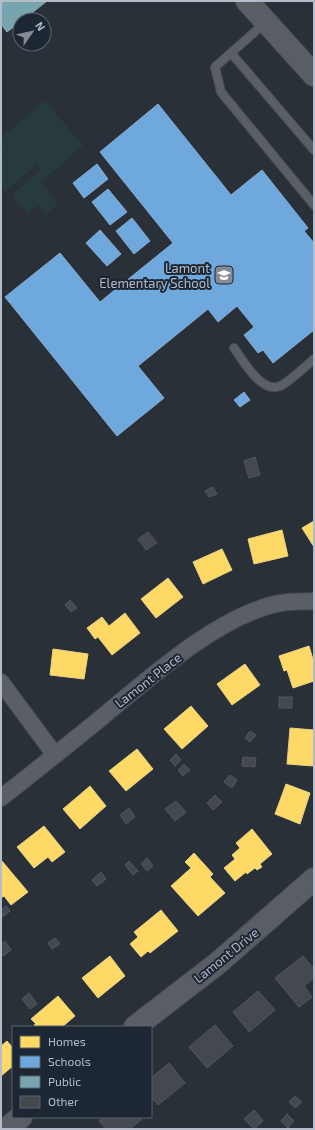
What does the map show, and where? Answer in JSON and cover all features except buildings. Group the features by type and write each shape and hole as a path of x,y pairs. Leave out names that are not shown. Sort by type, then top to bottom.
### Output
{"street":[{"path":"247,1 314,75"},
{"name":"Lamont Place","path":"1,798 172,660 233,621 280,603 314,601"},
{"path":"1,682 55,755"},
{"name":"Lamont Drive","path":"136,1026 218,963 314,879"},
{"path":"6,1129 20,1118"}],"lane":[{"path":"266,22 215,67 220,92 314,205"},
{"path":"231,53 314,150"},
{"path":"234,348 257,380 267,386 280,386 314,359"}],"green space":[{"path":"45,101 83,146 41,182 58,204 46,214 38,205 27,214 12,195 41,170 36,165 5,191 1,185 1,157 3,155 1,152 1,138"}],"place":[{"name":"Lamont Elementary School","path":"224,275"}]}
